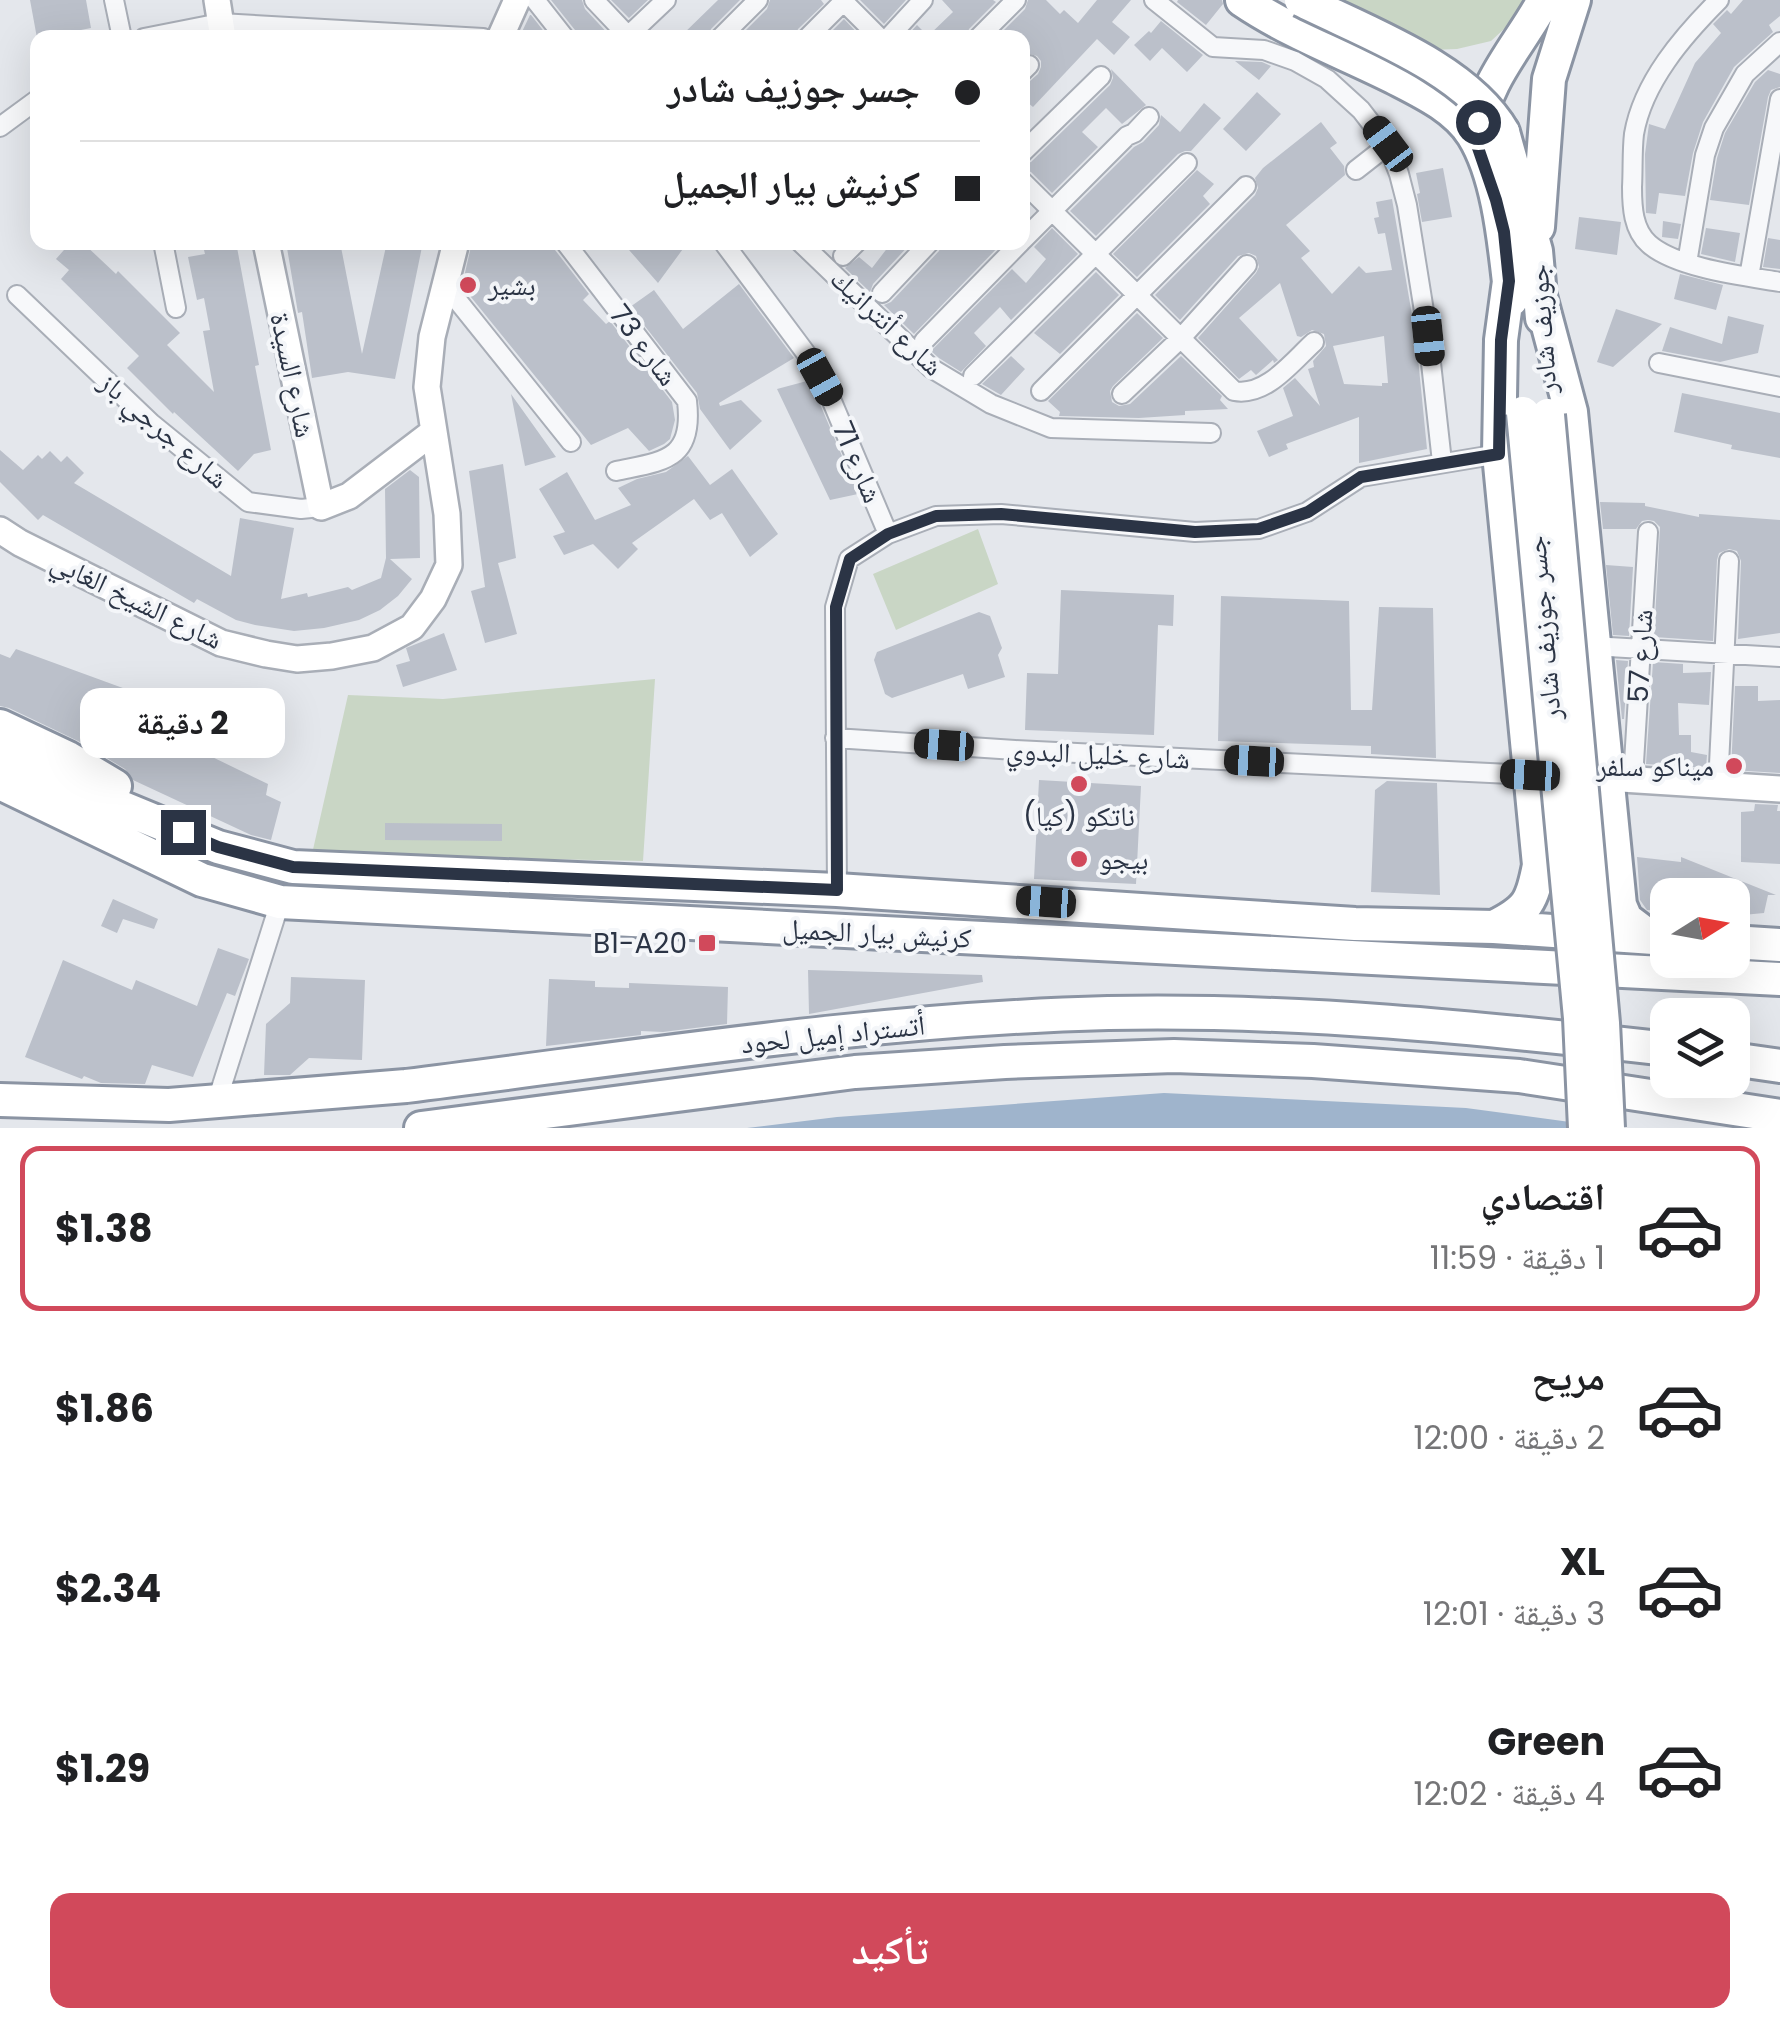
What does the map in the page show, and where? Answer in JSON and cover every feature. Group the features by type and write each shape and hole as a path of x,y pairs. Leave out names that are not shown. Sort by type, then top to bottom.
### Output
{"highway":[{"name":"جوزيف شادر","path":"1301,0 1445,74 1476,98 1484,136 1536,251 1540,296 1536,414"},
{"path":"1484,136 1478,122 1490,90 1544,0"},
{"path":"1536,251 1549,79 1574,0"},
{"path":"1245,2 1276,22 1425,94 1484,136"},
{"name":"جسر جوزيف شادر","path":"1484,136 1536,414 1604,1023 1608,1128"},
{"path":"1494,927 1514,917 1534,893 1539,865 1499,454 1501,340 1509,281"},
{"path":"1540,296 1571,412 1620,778 1620,905 1626,919 1650,933"},
{"name":"جسر جوزيف شادر","path":"1536,414 1586,1128"},
{"path":"0,726 68,758 218,847"},
{"name":"كرنيش بيار الجميل","path":"0,754 24,791 202,880 280,902 1780,979"},
{"name":"كرنيش بيار الجميل","path":"0,782 293,867 837,890 1355,924 1494,927 1650,937"},
{"path":"1750,943 1780,945"},
{"name":"أتستراد إميل لحود","path":"0,1100 128,1105 217,1102 406,1086 849,1030 1104,1014 1306,1016 1650,1046"},
{"name":"أتستراد إميل لحود","path":"421,1128 855,1072 1174,1056 1312,1061 1518,1076 1780,1116"},
{"path":"1750,1062 1780,1066"}],"street":[{"path":"114,0 120,30"},
{"path":"504,30 517,0"},
{"path":"535,0 558,30"},
{"path":"595,0 623,30"},
{"path":"636,30 666,0"},
{"path":"728,30 758,0"},
{"path":"815,30 843,0 872,30"},
{"path":"895,30 923,0"},
{"path":"986,30 1016,0"},
{"path":"1154,0 1213,47 1264,50 1295,60 1327,79 1388,144 1410,224 1442,462"},
{"path":"1720,0 1682,40 1644,103 1634,136 1632,206 1646,242 1670,258 1780,282"},
{"path":"172,30 220,20 366,30"},
{"path":"1687,262 1705,155 1714,128 1744,74 1780,42"},
{"path":"1030,145 1101,76"},
{"path":"1749,277 1780,99"},
{"path":"0,127 30,105"},
{"path":"1030,234 1126,136 1150,117"},
{"path":"1356,170 1388,144"},
{"path":"973,376 1188,164"},
{"path":"1041,392 1246,186"},
{"path":"1030,189 1234,390 1260,389 1314,342"},
{"path":"165,250 176,308"},
{"name":"شارع السيدة","path":"268,250 321,507"},
{"name":"شارع الشيخ الغابي","path":"0,530 20,544 220,643 266,654 297,658 332,656 372,648 412,628 433,599 448,565 447,514 427,388 432,338 454,250"},
{"name":"شارع 73","path":"571,250 687,402 690,425 679,450 661,462 616,471"},
{"name":"شارع 71","path":"729,250 808,356 831,398 888,534"},
{"name":"شارع أنترانيك","path":"808,250 930,368 991,404 1051,428 1211,433"},
{"path":"882,293 922,250"},
{"path":"924,341 1014,250"},
{"path":"1122,394 1181,338 1247,266"},
{"path":"445,285 571,442"},
{"name":"شارع جرجي باز","path":"17,295 150,423 248,502 300,509 321,507 350,496 432,432"},
{"path":"1659,363 1780,387"},
{"path":"837,890 836,607 850,559 888,534 936,516 1001,514 1195,532 1259,529 1308,512 1361,477 1499,454"},
{"name":"شارع 57","path":"1620,778 1641,649 1648,532"},
{"path":"1718,785 1729,561"},
{"path":"1608,647 1780,657"},
{"name":"شارع خليل البدوي","path":"836,738 1620,778 1780,790"},
{"path":"217,1102 280,902"}],"green space":[{"path":"1331,0 1526,0 1516,18 1491,41 1431,50"},
{"path":"978,529 998,584 896,630 873,574"},
{"path":"655,679 643,861 312,854 348,695 443,699"}],"water":[{"path":"1164,1093 1466,1108 1614,1128 747,1128 837,1117"}],"building":[{"path":"30,0 86,0 91,28 36,30"},
{"path":"551,0 582,0 585,9 605,30 575,30"},
{"path":"611,0 648,0 629,18"},
{"path":"718,0 740,0 711,30 687,30"},
{"path":"770,0 821,0 824,4 798,30 746,30 767,9"},
{"path":"860,0 906,0 884,24"},
{"path":"942,0 996,2 969,30 934,30 953,12"},
{"path":"1028,0 1046,0 1060,14 1064,10 1078,23 1097,0 1131,0 1112,22 1130,37 1114,55 1097,39 1033,107 1030,81 1038,74 1041,61 1030,54 1030,30 1004,30 1025,9"},
{"path":"1178,0 1222,0 1223,4 1206,25"},
{"path":"1743,0 1780,0 1780,16 1769,25 1773,32 1734,67 1703,122 1685,196 1659,193 1656,214 1646,213 1649,124 1665,129 1695,63 1721,33 1713,24 1727,10 1731,14"},
{"path":"531,15 543,30 523,30"},
{"path":"844,19 854,30 833,30"},
{"path":"1161,21 1203,55 1187,72 1162,48 1150,61 1134,45"},
{"path":"1235,61 1262,62 1271,66 1259,80"},
{"path":"1111,69 1146,105 1122,124 1106,108 1082,132 1098,147 1052,193 1030,172 1030,162 1113,78"},
{"path":"1768,70 1780,74 1780,87 1771,90 1768,97 1749,205 1710,200 1725,133 1755,82"},
{"path":"1257,92 1281,114 1246,151 1223,129"},
{"path":"1204,103 1221,118 1191,151 1178,154 1096,236 1070,211 1143,142 1159,125 1161,115 1180,132"},
{"path":"1321,122 1337,143 1330,148 1344,166 1345,175 1286,225 1310,251 1301,258 1332,294 1359,266 1366,273 1392,270 1385,233 1378,234 1374,218 1379,217 1376,202 1392,199 1416,338 1427,449 1359,463 1359,417 1286,444 1288,449 1269,457 1257,431 1293,416 1283,388 1295,378 1320,406 1308,369 1314,367 1313,361 1326,346 1324,334 1312,330 1297,336 1280,283 1239,318 1278,360 1256,375 1251,370 1239,379 1198,338 1256,273 1256,256 1238,256 1180,320 1155,295 1255,195 1255,178","holes":["1384,336 1388,383 1344,384 1333,346"]},
{"path":"1443,168 1452,217 1422,222 1416,173"},
{"path":"1197,170 1214,184 1203,196 1210,204 1137,277 1113,254"},
{"path":"1579,217 1621,222 1617,255 1575,249"},
{"path":"1663,221 1681,224 1678,239 1662,237"},
{"path":"1052,228 1078,254 1011,320 1000,307 974,333 986,346 961,372 931,351 1012,269 1026,283 1046,259 1034,247"},
{"path":"1706,228 1740,233 1735,262 1701,254"},
{"path":"1768,238 1780,240 1780,269 1763,267"},
{"path":"64,250 90,250 116,274 118,271 180,333 167,345 214,392 203,331 210,330 204,298 197,300 188,257 205,254 204,250 237,250 271,450 254,454 238,471 173,414 127,368 139,356 61,279 69,270 56,259"},
{"path":"287,250 342,250 362,354 385,250 421,250 395,379 348,372 312,378 302,312 298,313"},
{"path":"470,250 555,250 589,294 583,300 606,324 610,321 672,402 675,420 670,439 649,451 628,428 591,445 462,286"},
{"path":"629,250 682,250 658,283"},
{"path":"886,250 905,250 870,292 845,268 859,257 872,268"},
{"path":"995,250 914,334 884,305 939,251"},
{"path":"1096,272 1119,295 1060,354 1034,333"},
{"path":"1680,274 1723,285 1716,310 1674,299"},
{"path":"739,284 794,358 719,403 720,406 741,400 762,421 730,450 700,409 697,393 630,307 654,290 683,329"},
{"path":"1616,309 1662,324 1613,367 1597,362"},
{"path":"1137,313 1163,338 1113,386 1112,402 1119,406 1130,404 1181,356 1222,396 1220,400 1228,409 1139,418 1059,416 1060,412 1048,401"},
{"path":"1728,316 1764,325 1758,353 1720,362 1662,351 1670,327 1722,344"},
{"path":"1011,356 1025,369 1001,395 982,384"},
{"path":"807,381 858,494 830,500 777,389"},
{"path":"1682,393 1780,413 1780,458 1674,432"},
{"path":"511,394 556,457 525,466"},
{"path":"0,450 23,470 38,455 42,459 50,451 61,462 67,456 84,473 74,483 231,576 240,518 294,528 281,599 348,587 352,590 381,578 386,558 385,489 410,470 419,477 420,558 390,559 412,579 380,610 359,620 294,631 255,625 236,620 197,599 194,603 43,515 38,520 0,482"},
{"path":"688,456 710,485 732,469 778,534 750,557 722,513 710,520 694,499 632,543 638,549 618,569 593,544 564,555 553,536 565,532 539,489 567,472 595,520 631,505 618,488 666,472"},
{"path":"503,464 516,558 498,563 517,634 485,643 471,591 485,587 469,471"},
{"path":"1600,502 1645,503 1699,517 1780,520 1780,633 1738,639 1741,561 1737,551 1729,549 1719,553 1717,560 1713,641 1654,637 1660,527 1648,520 1636,529 1603,529"},
{"path":"1606,565 1633,567 1629,636 1613,635"},
{"path":"1061,590 1174,595 1173,626 1158,625 1154,735 1025,730 1027,673 1058,674"},
{"path":"1221,596 1349,601 1351,710 1372,710 1379,607 1433,608 1436,758 1371,754 1371,746 1218,741"},
{"path":"979,612 990,616 1002,648 998,655 1005,677 968,689 963,674 892,698 885,694 874,660 877,652"},
{"path":"444,633 457,670 403,687 396,665 410,661 406,648"},
{"path":"16,649 142,695 204,753 268,784 266,795 281,802 271,840 251,835 133,780 125,769 78,741 0,706 0,654 10,658"},
{"path":"1616,660 1628,661 1624,719 1622,719"},
{"path":"1653,662 1683,664 1683,673 1711,672 1709,705 1678,703 1679,735 1691,735 1691,752 1707,755 1706,768 1646,764"},
{"path":"1735,686 1758,686 1758,701 1780,700 1780,773 1731,770"},
{"path":"1039,780 1141,786 1136,884 1034,879"},
{"path":"1387,781 1437,783 1440,895 1371,892 1375,790"},
{"path":"1755,804 1778,805 1780,864 1741,862 1741,812 1754,811"},
{"path":"385,823 502,824 502,841 385,840"},
{"path":"1637,857 1681,862 1681,857 1734,878 1650,878 1650,910 1640,900"},
{"path":"1750,885 1776,895 1768,895 1764,913 1750,914"},
{"path":"113,899 158,919 154,929 123,919 117,933 101,926"},
{"path":"218,948 249,959 235,996 227,993 193,1077 152,1065 145,1084 101,1083 25,1057 63,960 132,990 136,980 197,1006"},
{"path":"808,970 982,975 983,982 809,1014"},
{"path":"291,977 365,980 362,1060 309,1058 290,1075 264,1075 266,1024 290,1003"},
{"path":"549,979 595,981 595,987 629,988 629,983 728,987 727,1024 641,1031 641,1035 546,1046"}],"place":[{"name":"بشير","path":"468,285"},
{"name":"ميناكو سلفر","path":"1734,766"},
{"name":"ناتكو (كيا)","path":"1079,784"},
{"name":"بيجو","path":"1079,859"},
{"name":"B1-A20","path":"707,943"}],"route":[{"path":"183,832 218,847 293,867 837,890 836,607 850,559 888,534 936,516 1001,514 1195,532 1259,529 1308,512 1361,477 1499,454 1501,340 1509,281 1504,232 1476,142 1478,122"}]}
